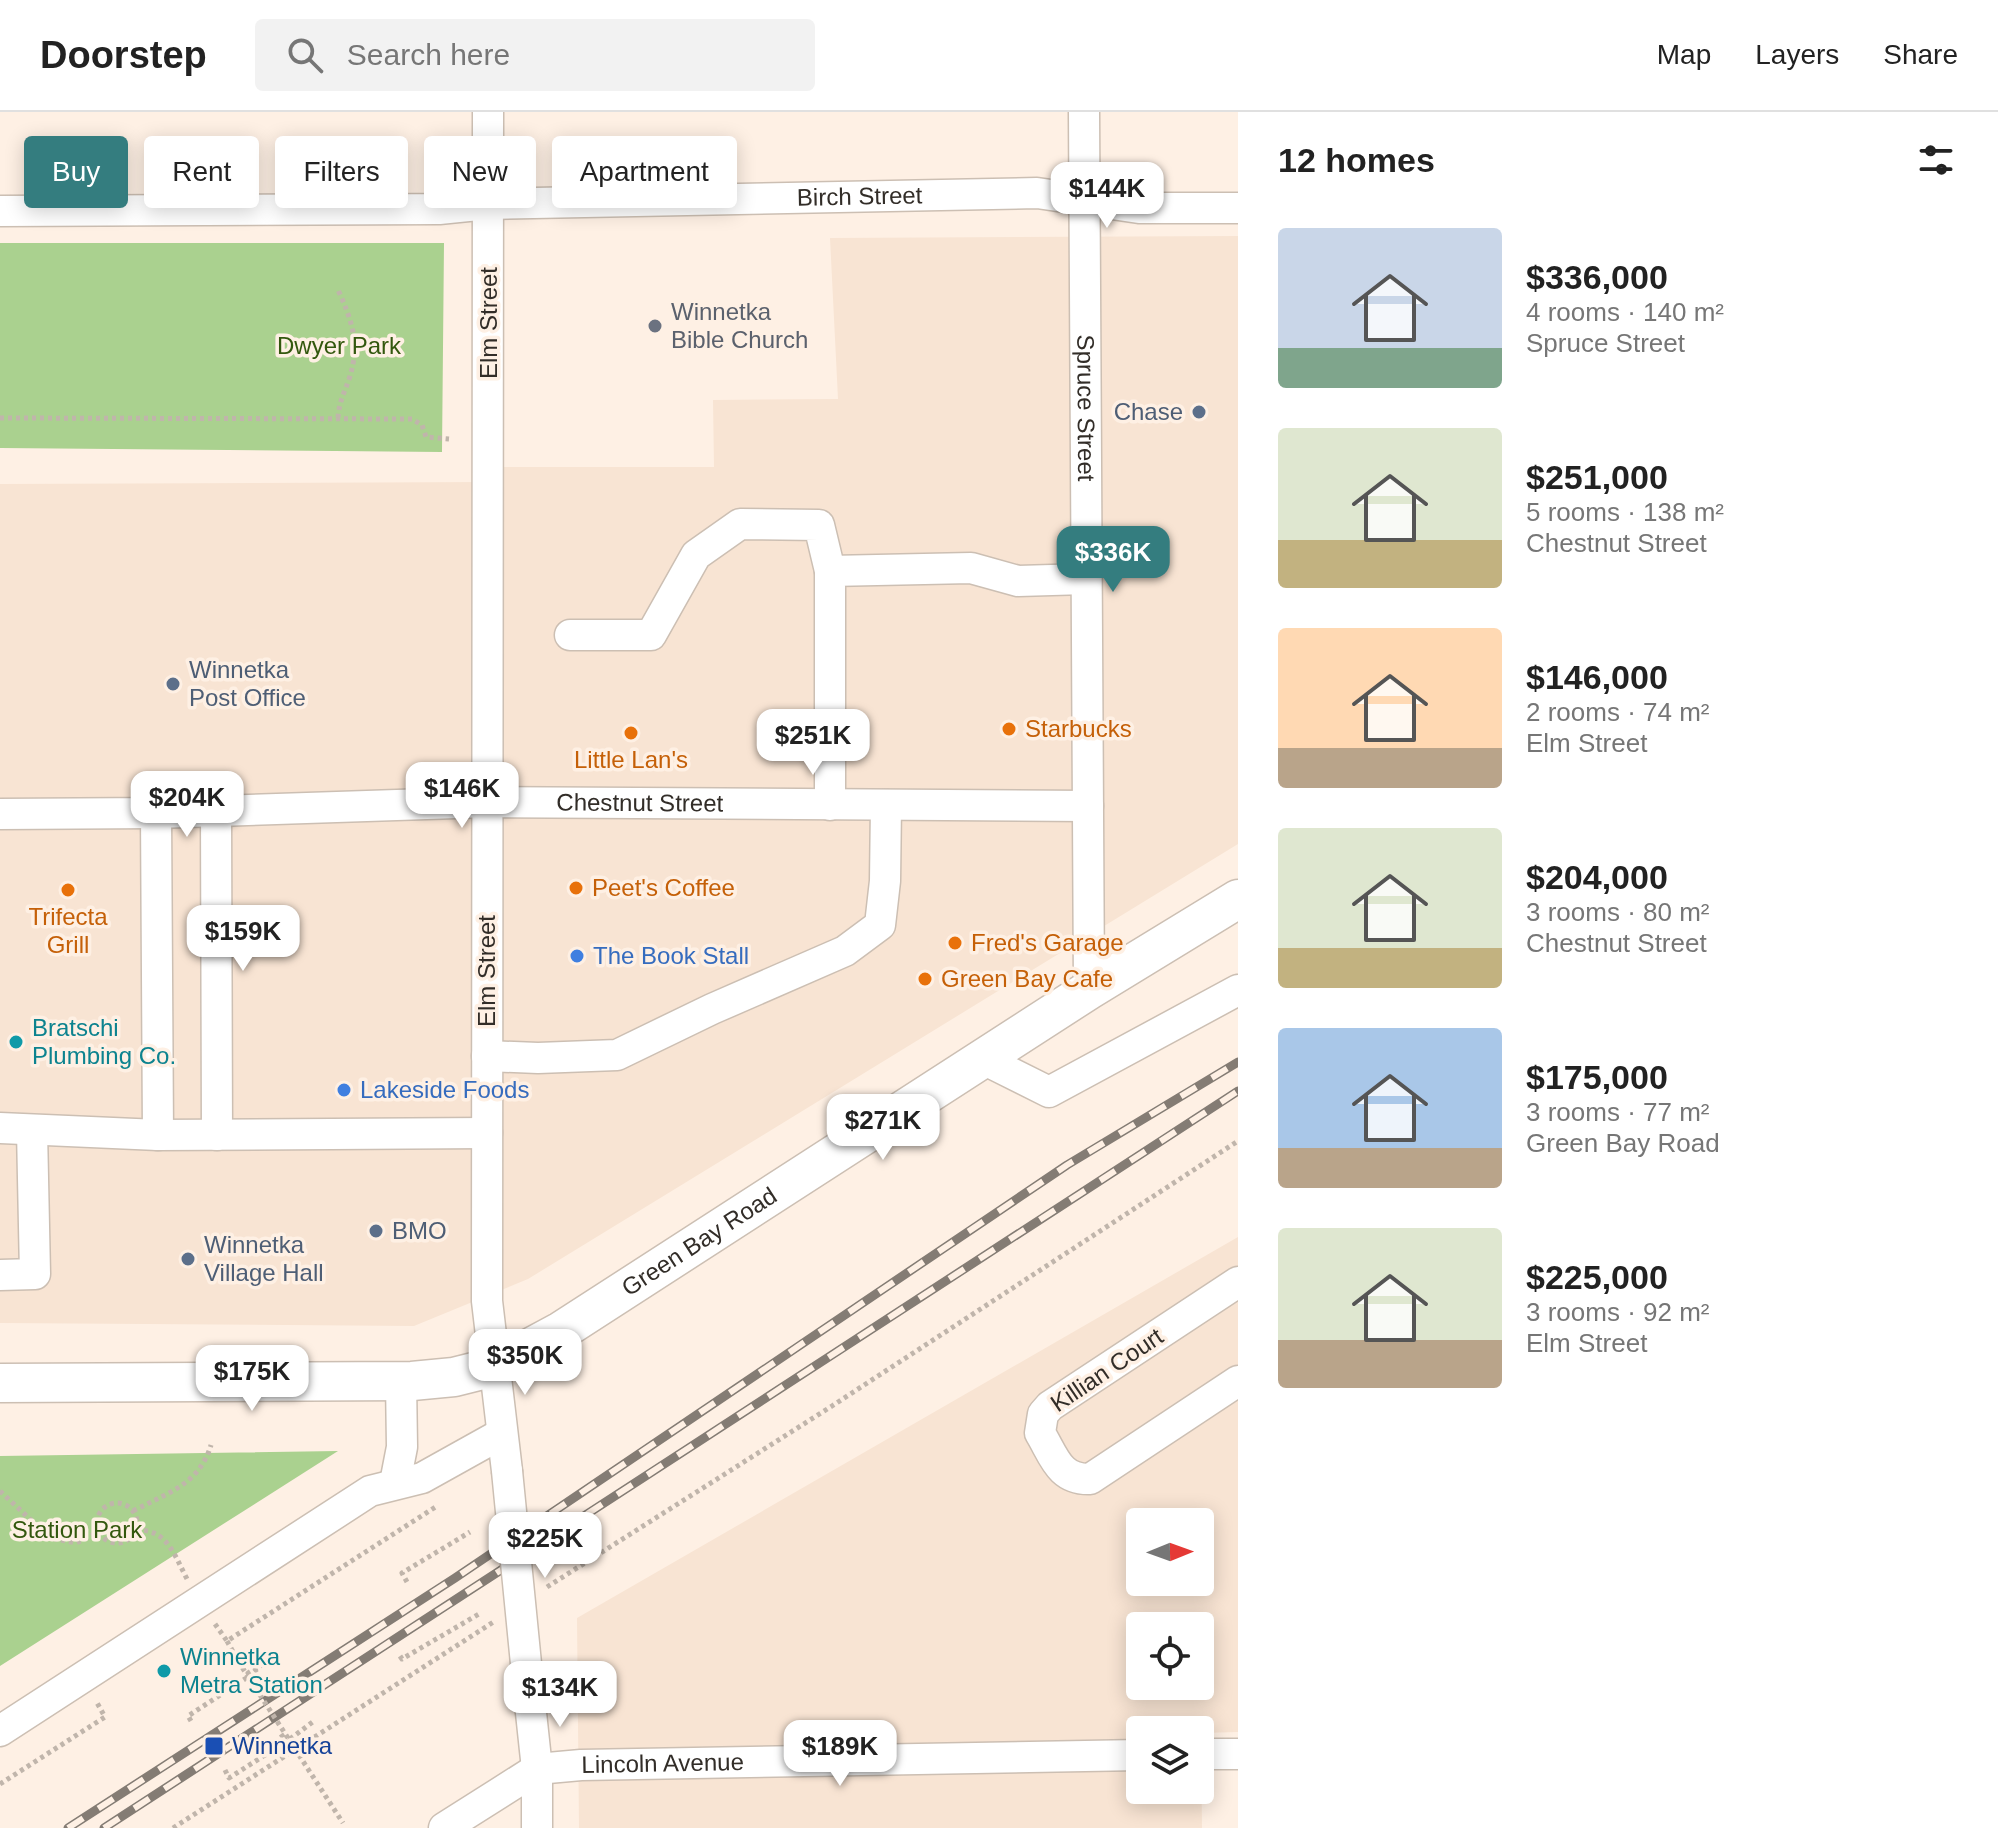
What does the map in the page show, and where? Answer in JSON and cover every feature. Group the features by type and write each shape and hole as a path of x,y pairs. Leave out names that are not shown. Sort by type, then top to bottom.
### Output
{"main road":[{"name":"Green Bay Road","path":"0,1383 401,1381 454,1377 494,1367 561,1331 1089,990 1238,899"}],"street":[{"name":"Elm Street","path":"488,112 488,136"},
{"name":"Spruce Street","path":"1084,112 1089,990"},
{"name":"Birch Street","path":"536,203 1037,193 1139,208 1238,208"},
{"name":"Birch Street","path":"0,211 449,208"},
{"name":"Elm Street","path":"488,208 487,1301 537,1769 537,1828"},
{"path":"570,635 651,635 696,555 740,524 819,525 830,571 830,805"},
{"path":"830,571 971,568 1018,581 1086,579"},
{"name":"Chestnut Street","path":"0,814 156,813 487,802 1088,806"},
{"path":"487,1056 617,1055 712,1009 845,951 880,925 885,881 886,805"},
{"path":"216,811 217,1135"},
{"path":"156,813 158,1135"},
{"path":"985,1060 1049,1092 1238,990"},
{"path":"0,1128 158,1135 487,1133"},
{"path":"0,1275 35,1274 32,1130"},
{"name":"Killian Court","path":"1238,1282 1050,1406 1043,1414 1040,1433 1064,1473 1090,1479 1238,1381"},
{"path":"395,1483 402,1447 401,1381"},
{"path":"0,1731 205,1608 370,1491 422,1478 501,1434"},
{"path":"1214,1754 1238,1754"},
{"name":"Lincoln Avenue","path":"444,1828 537,1769 581,1765 1126,1755"}],"path":[{"path":"338,290 352,321 355,341 351,369 340,396 338,418"},
{"path":"0,418 412,419 422,425 426,437 449,439"},
{"path":"542,1590 832,1406 1238,1141"},
{"path":"133,1511 174,1493 191,1480 206,1461 211,1445"},
{"path":"0,1491 50,1538 76,1543 99,1532"},
{"path":"227,1641 449,1498"},
{"path":"116,1502 129,1506 133,1511 137,1517 136,1530 127,1541 115,1544 108,1542 99,1532 97,1519 104,1507 116,1502"},
{"path":"136,1530 151,1530 162,1537 343,1823"},
{"path":"407,1582 402,1573 470,1532"},
{"path":"400,1656 402,1659 479,1614"},
{"path":"173,1828 503,1616"},
{"path":"191,1721 188,1716 251,1679 264,1663"},
{"path":"0,1784 105,1717 93,1698"},
{"path":"225,1770 229,1778 314,1721 296,1733 292,1727"},
{"path":"281,1734 292,1750"}],"shaded area":[{"path":"1238,236 1238,844 528,1279 414,1326 0,1323 0,484 488,482 488,467 714,467 713,400 838,399 830,238"},
{"path":"1238,1237 1238,1732 1214,1733 1214,1716 1126,1716 1126,1804 1202,1804 1202,1828 579,1828 577,1618"}],"green space":[{"name":"Dwyer Park","path":"0,243 444,243 442,452 0,448"},
{"name":"Station Park","path":"338,1451 0,1666 0,1456"}],"railway":[{"path":"68,1828 455,1578 1067,1165 1238,1062"},
{"path":"104,1828 1238,1091"}],"place":[{"name":"Winnetka Bible Church","path":"655,326"},
{"name":"Chase","path":"1199,412"},
{"name":"Winnetka Post Office","path":"173,684"},
{"name":"Starbucks","path":"1009,729"},
{"name":"Little Lan's","path":"631,733"},
{"name":"Peet's Coffee","path":"576,888"},
{"name":"Trifecta Grill","path":"68,890"},
{"name":"Fred's Garage","path":"955,943"},
{"name":"The Book Stall","path":"577,956"},
{"name":"Green Bay Cafe","path":"925,979"},
{"name":"Bratschi Plumbing Co.","path":"16,1042"},
{"name":"Lakeside Foods","path":"344,1090"},
{"name":"BMO","path":"376,1231"},
{"name":"Winnetka Village Hall","path":"188,1259"},
{"name":"Winnetka Metra Station","path":"164,1671"},
{"name":"Winnetka","path":"214,1746"}]}
